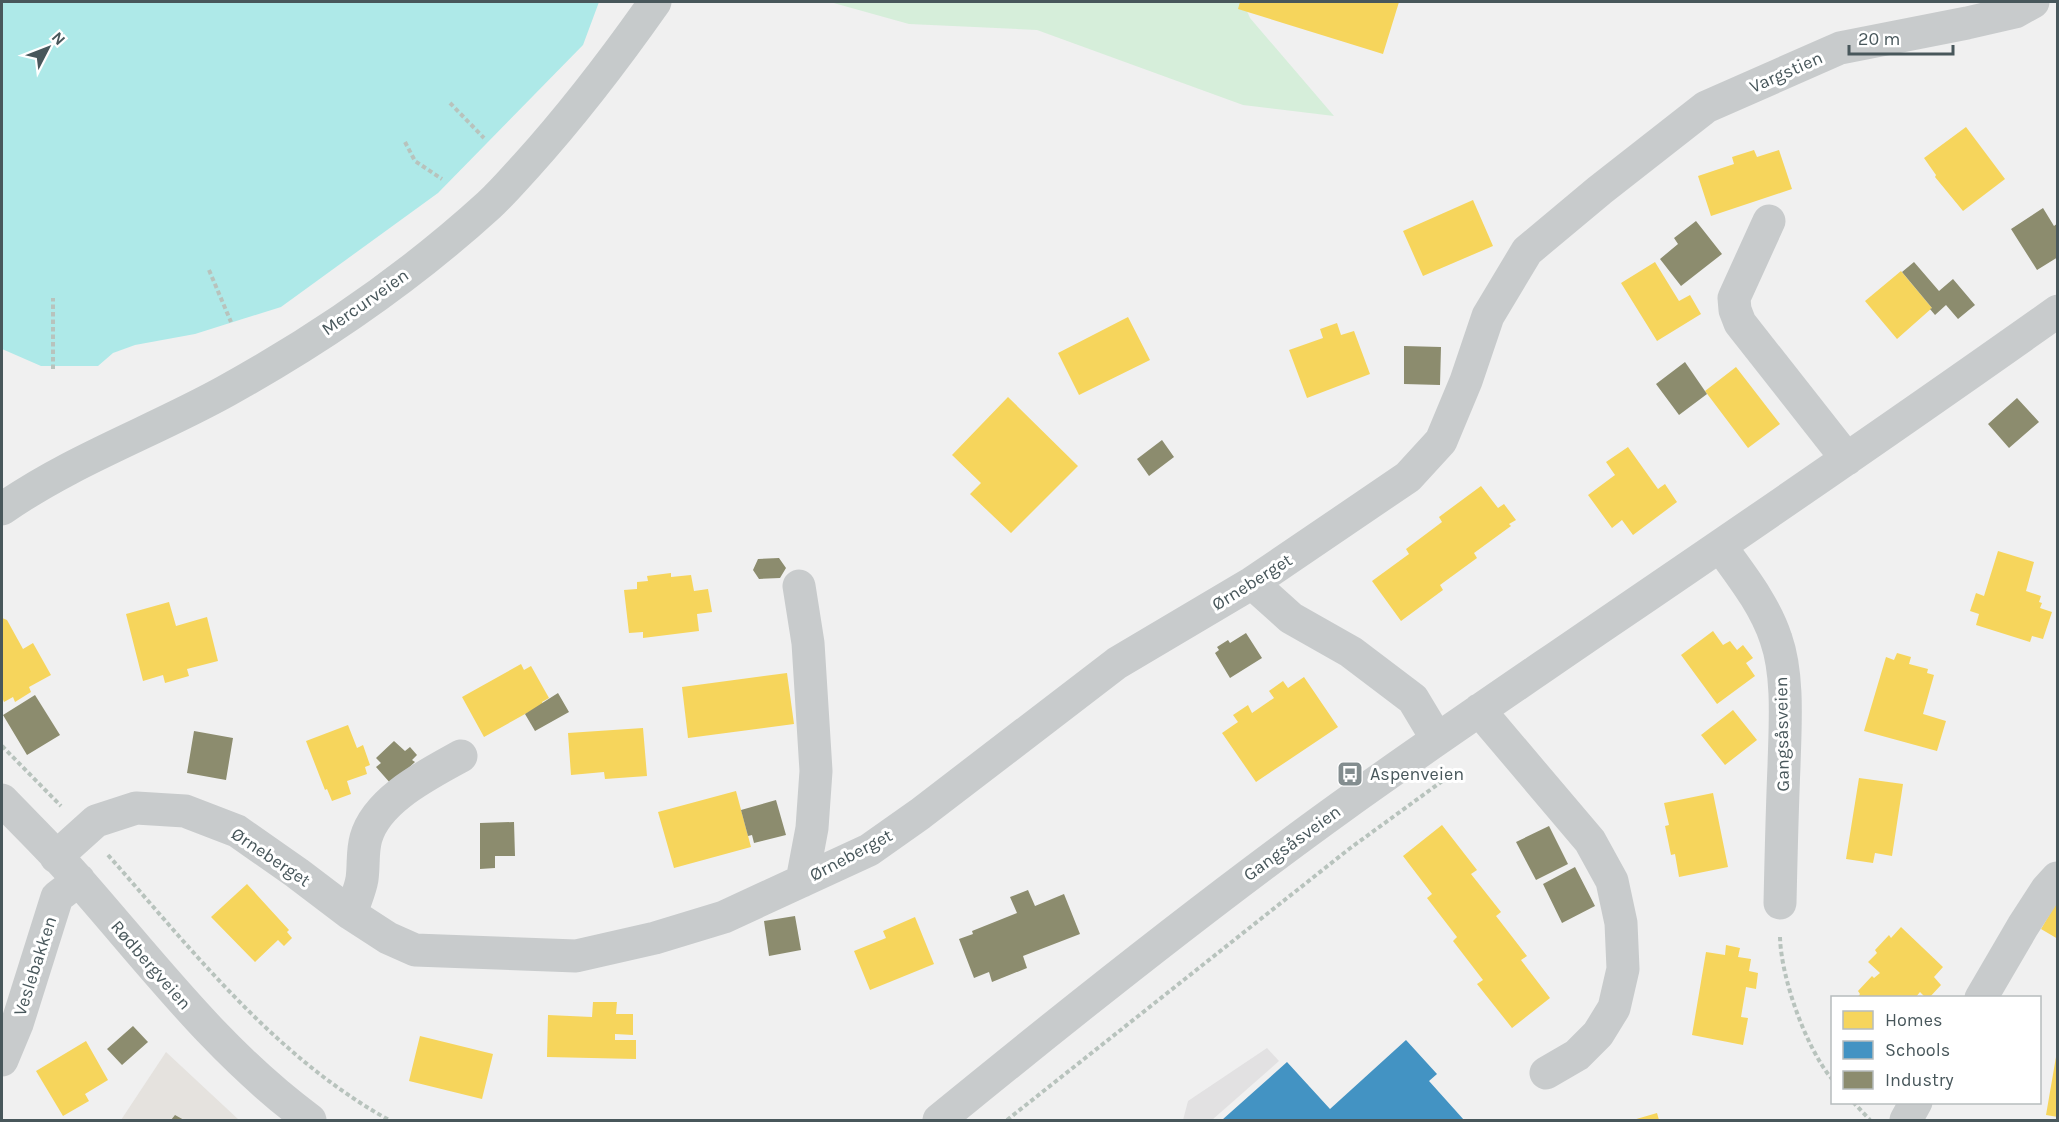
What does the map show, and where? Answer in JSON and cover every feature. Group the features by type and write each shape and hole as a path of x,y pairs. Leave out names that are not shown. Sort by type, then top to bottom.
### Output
{"main road":[{"name":"Mercurveien","path":"2,509 58,474 225,391 362,307 425,259 490,204 540,151 584,99 655,2"}],"street":[{"name":"Vargstien","path":"1600,190 1706,107 1840,48 2015,12 2032,2"},
{"name":"Ørneberget","path":"56,857 96,821 136,808 185,811 237,831 351,914 388,938 415,950 576,956 655,938 724,917 869,850 920,814 1118,663 1252,583 1408,477 1441,441 1466,381 1488,316 1527,251 1600,190"},
{"path":"1769,221 1736,292 1734,310 1740,323 1847,459"},
{"name":"Gangsåsveien","path":"939,1120 1032,1044 1232,888 1437,739 1847,459 2058,311"},
{"name":"Gangsåsveien","path":"1720,546 1748,584 1777,640 1783,678 1785,713 1780,903"},
{"path":"1252,583 1291,618 1352,652 1413,699 1437,739"},
{"name":"Ørneberget","path":"798,586 808,643 816,771 812,828 802,881"},
{"path":"1479,710 1590,841 1612,881 1621,922 1623,969 1614,1008 1598,1034 1577,1055 1546,1073"},
{"path":"351,914 362,879 366,836 372,824 382,810 414,783 461,756"},
{"name":"Rødbergveien","path":"2,800 79,880 180,999 230,1052 290,1106 310,1120"},
{"path":"1982,996 2023,926 2047,889 2057,878"},
{"name":"Veslebakken","path":"2,1060 17,1024 57,897 79,880"},
{"path":"1906,1120 1915,1104"}],"path":[{"path":"450,103 484,138"},
{"path":"405,142 416,161 442,179"},
{"path":"209,270 231,322"},
{"path":"53,298 53,369"},
{"path":"2,746 85,830 212,973 282,1045 363,1106 389,1120"},
{"path":"1007,1120 1349,849 1454,772"},
{"path":"1780,903 1781,946 1787,977 1810,1044 1831,1076"},
{"path":"1854,1104 1870,1120"}],"shaded area":[{"path":"1267,1048 1279,1061 1212,1120 1183,1120 1188,1101"},
{"path":"166,1052 239,1120 121,1120"}],"green space":[{"path":"830,2 1243,2 1250,18 1334,116 1243,105 1037,30 909,24"}],"water":[{"path":"2,2 599,2 583,45 438,193 281,307 195,334 135,345 113,353 98,366 41,366 2,349"}],"building: Homes":[{"path":"1240,2 1399,2 1383,54 1238,9"},
{"path":"1966,127 2005,179 1963,211 1935,177 1936,175 1924,158"},
{"path":"1754,150 1757,157 1779,150 1792,189 1711,216 1698,176 1734,164 1732,157"},
{"path":"1473,200 1493,246 1423,276 1403,231"},
{"path":"1655,262 1679,301 1690,295 1701,314 1657,341 1621,283"},
{"path":"1901,271 1932,308 1897,339 1865,301"},
{"path":"1128,317 1150,360 1079,395 1058,353"},
{"path":"1337,323 1341,335 1354,331 1370,374 1307,398 1289,350 1323,338 1320,329"},
{"path":"1736,367 1780,424 1748,448 1705,391"},
{"path":"1008,397 1078,466 1011,533 970,494 981,483 952,455"},
{"path":"1628,447 1658,489 1665,484 1677,502 1633,535 1622,520 1612,528 1588,495 1615,475 1606,462"},
{"path":"1481,486 1498,508 1504,504 1516,520 1474,553 1477,558 1440,585 1443,590 1401,621 1372,581 1409,554 1406,549 1442,522 1439,517"},
{"path":"1998,551 2034,562 2026,591 2041,596 2040,608 2052,612 2043,639 2032,636 2030,642 1976,625 1979,614 1970,611 1976,593 1984,596"},
{"path":"671,573 671,577 691,575 694,591 708,589 712,612 697,614 699,631 643,638 643,632 629,633 624,590 637,589 637,582 648,581 647,576"},
{"path":"169,602 176,626 207,617 218,661 187,669 189,676 165,683 163,675 143,681 126,614"},
{"path":"2,618 7,620 23,649 33,643 51,675 29,687 31,692 15,702 13,697 4,702 2,697"},
{"path":"1713,631 1723,645 1730,641 1737,650 1743,645 1753,658 1746,663 1755,676 1717,704 1681,655"},
{"path":"1897,653 1911,657 1909,664 1928,669 1927,673 1934,675 1923,714 1946,721 1937,751 1864,731 1886,657 1894,660"},
{"path":"521,664 524,670 531,666 549,698 542,702 543,704 484,737 462,697"},
{"path":"787,673 794,724 688,738 682,687"},
{"path":"1304,677 1338,727 1256,782 1222,733 1238,722 1233,715 1248,705 1252,713 1274,698 1269,691 1283,681 1288,688"},
{"path":"1733,710 1757,740 1725,765 1701,735"},
{"path":"348,725 357,748 363,745 370,765 365,767 367,774 347,781 351,794 332,801 327,789 325,790 306,741"},
{"path":"643,728 647,776 605,779 604,772 571,775 568,733"},
{"path":"1859,778 1903,784 1892,856 1875,853 1873,863 1846,859"},
{"path":"736,791 751,847 674,868 658,812"},
{"path":"1713,793 1728,867 1679,877 1675,854 1671,855 1665,826 1669,825 1664,803"},
{"path":"1442,825 1477,870 1471,874 1501,912 1496,916 1527,956 1521,960 1550,998 1512,1028 1477,984 1483,980 1453,941 1457,937 1427,898 1432,894 1403,856"},
{"path":"247,884 289,930 287,932 292,938 284,946 278,940 255,962 211,917"},
{"path":"2058,900 2058,939 2041,929"},
{"path":"915,917 934,964 870,990 854,951 886,938 883,931"},
{"path":"1901,927 1943,967 1934,977 1941,985 1931,996 1924,996 1920,992 1917,996 1858,996 1858,991 1872,976 1874,978 1880,973 1868,962 1877,953 1875,950 1889,935 1891,938"},
{"path":"1726,945 1740,948 1738,957 1751,959 1749,971 1758,973 1756,989 1746,987 1741,1017 1748,1018 1743,1045 1692,1035 1706,952 1725,955"},
{"path":"593,1002 617,1002 616,1014 633,1014 633,1035 615,1034 615,1040 636,1040 636,1059 547,1057 548,1015 592,1017"},
{"path":"420,1036 493,1054 482,1099 409,1081"},
{"path":"86,1041 108,1080 85,1094 89,1101 63,1116 36,1071"},
{"path":"2056,1057 2058,1057 2058,1117 2046,1115"},
{"path":"1657,1113 1659,1120 1633,1120"}],"building: Schools":[{"path":"1406,1040 1437,1074 1429,1081 1464,1120 1222,1120 1287,1062 1330,1109"}],"building: Industry":[{"path":"2043,208 2054,226 2058,223 2058,257 2037,270 2011,229"},
{"path":"1696,221 1722,254 1681,286 1660,259 1678,244 1674,238"},
{"path":"1914,262 1939,291 1953,279 1975,305 1958,319 1946,305 1935,315 1930,309 1932,308 1902,272"},
{"path":"1404,346 1441,347 1440,385 1404,384"},
{"path":"1685,362 1707,394 1679,415 1656,384"},
{"path":"2017,398 2039,422 2009,448 1988,424"},
{"path":"1162,440 1174,457 1149,476 1137,459"},
{"path":"779,558 786,568 780,578 759,579 753,570 758,559"},
{"path":"1246,633 1262,658 1230,678 1215,653 1219,650 1217,647 1228,640 1230,643"},
{"path":"558,693 569,712 535,731 525,714"},
{"path":"35,695 60,735 27,755 3,715"},
{"path":"194,731 233,738 226,780 187,773"},
{"path":"394,741 405,751 410,747 417,755 412,760 415,762 391,784 376,767 381,763 376,758"},
{"path":"776,800 786,835 754,843 752,835 748,836 741,810"},
{"path":"514,822 515,856 495,856 495,868 480,869 480,823"},
{"path":"1549,826 1568,864 1536,880 1516,842"},
{"path":"1575,867 1595,906 1562,923 1543,884"},
{"path":"1028,890 1035,906 1064,894 1080,934 1023,956 1027,968 992,982 989,972 974,978 959,939 973,934 972,931 1017,913 1010,897"},
{"path":"795,916 801,950 769,956 764,921"},
{"path":"133,1026 148,1042 122,1065 107,1049"},
{"path":"175,1115 184,1120 171,1120"}],"place":[{"name":"Aspenveien","path":"1350,774"}]}
